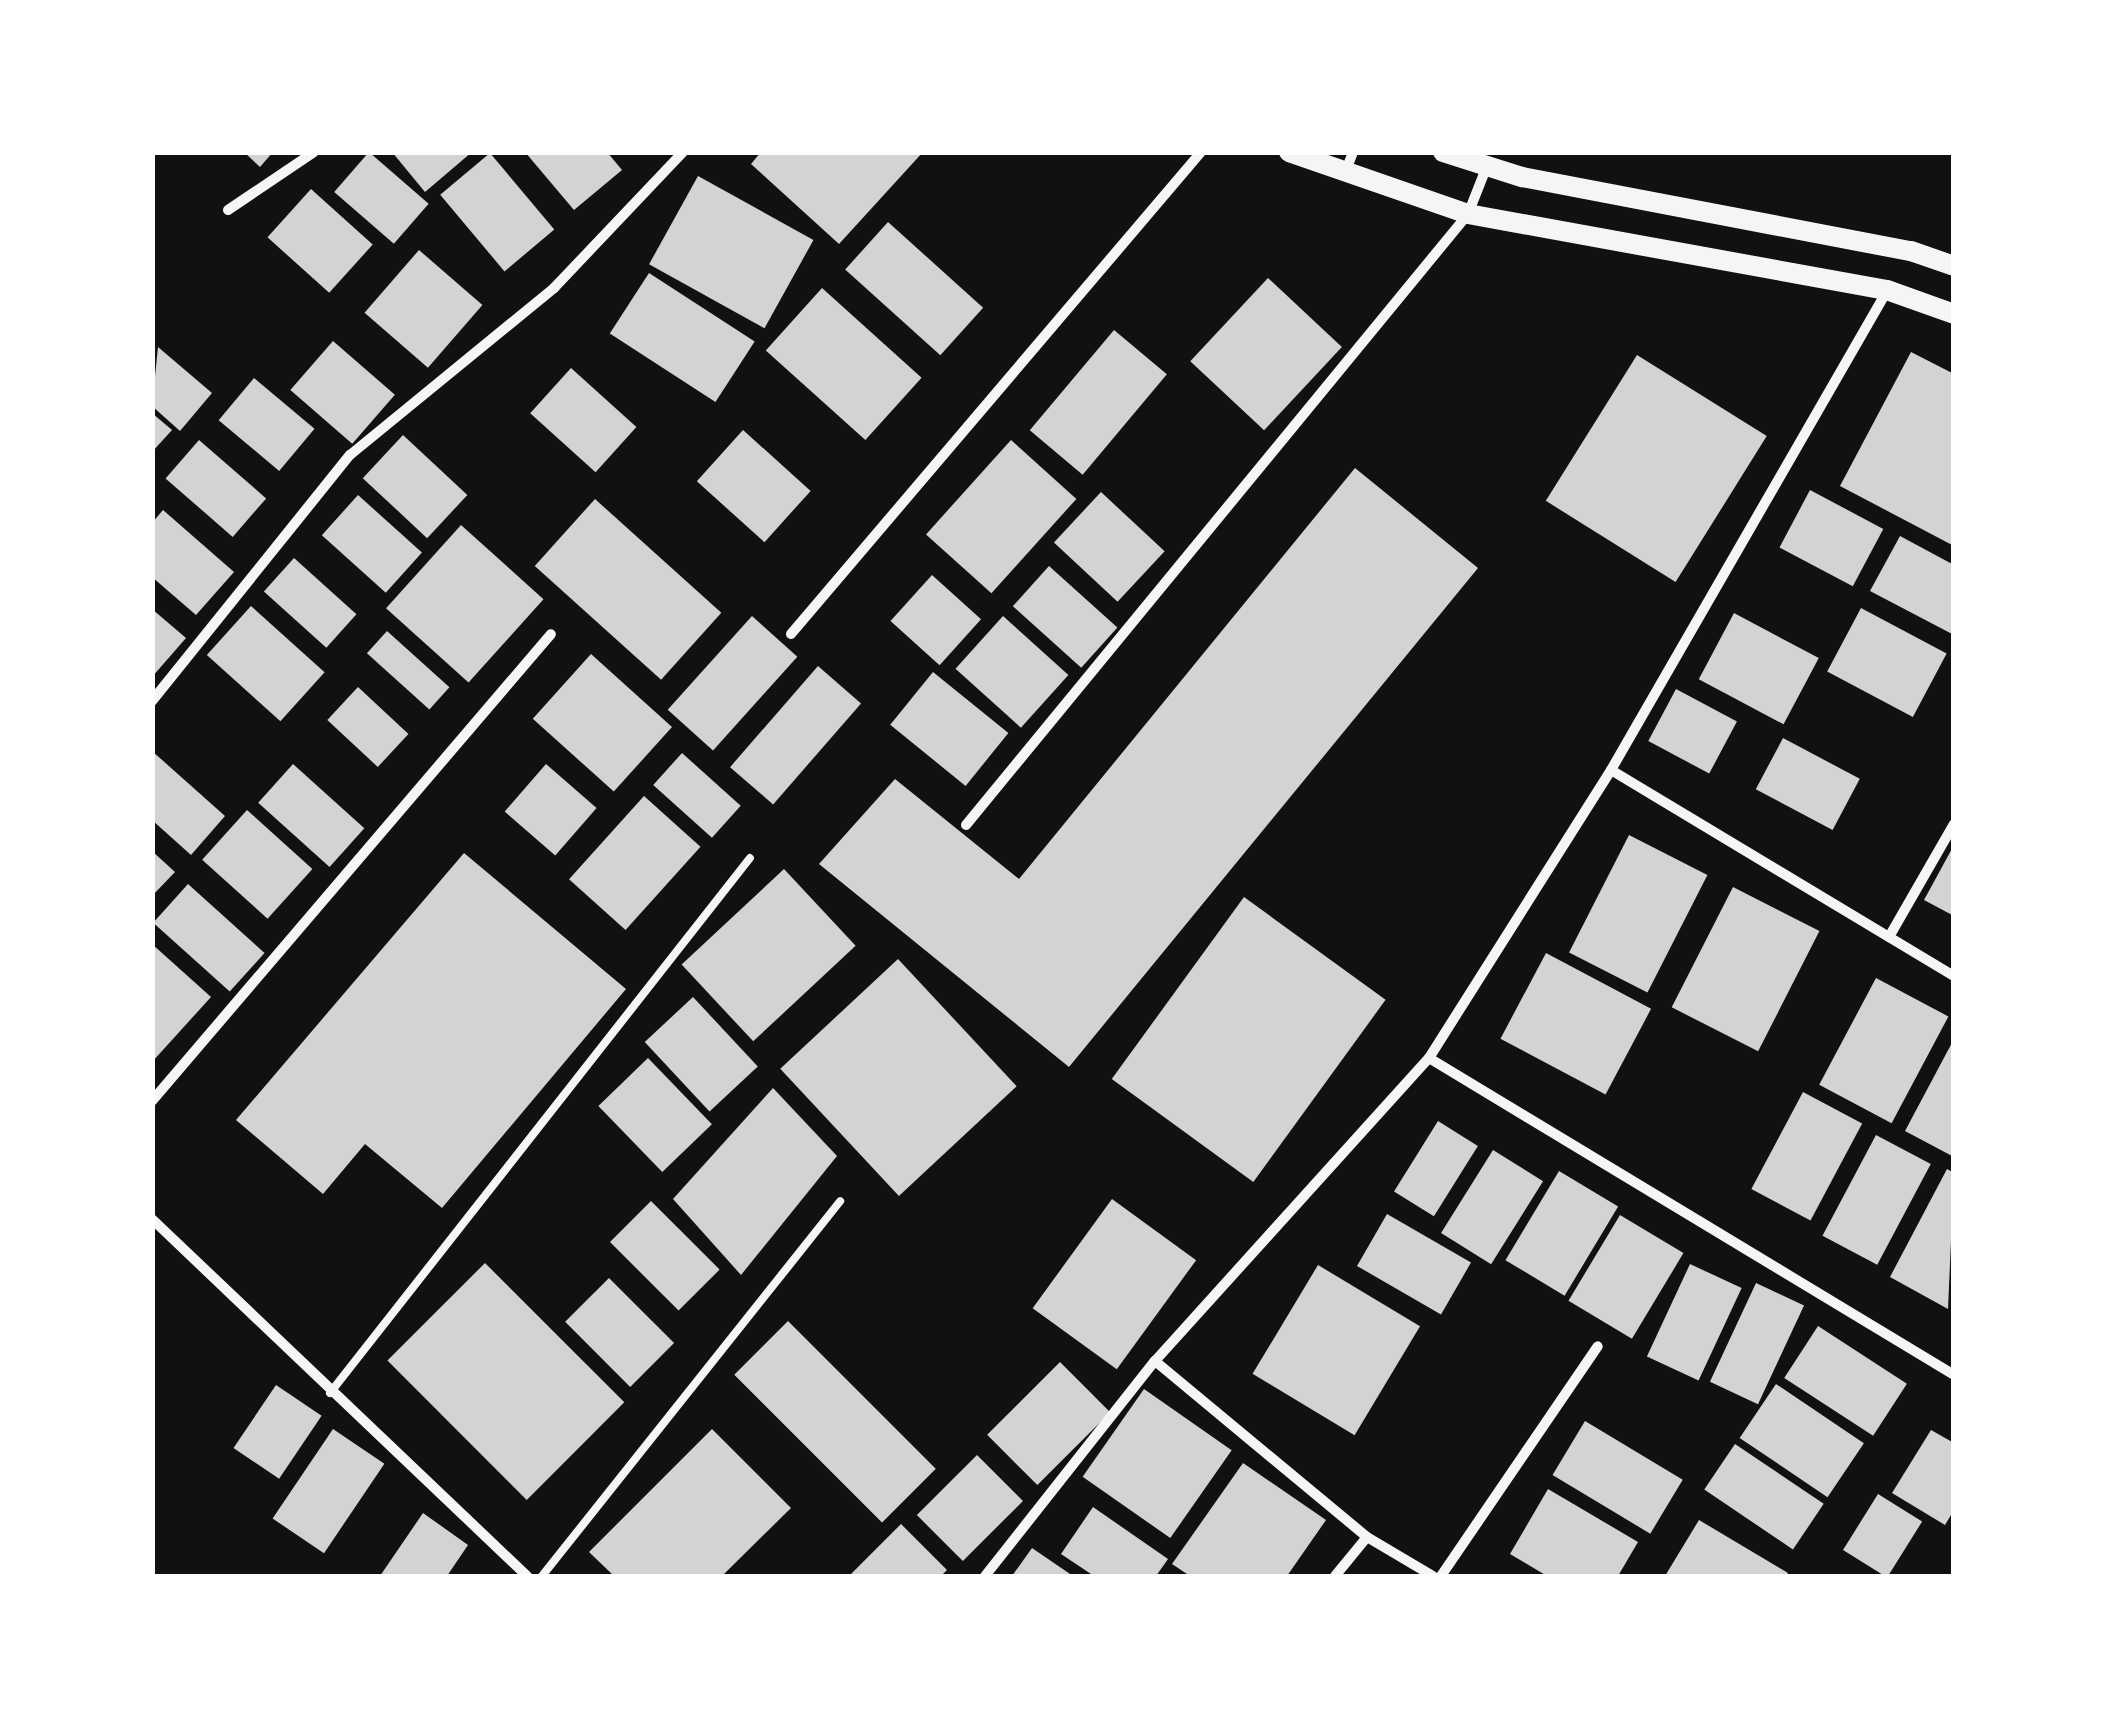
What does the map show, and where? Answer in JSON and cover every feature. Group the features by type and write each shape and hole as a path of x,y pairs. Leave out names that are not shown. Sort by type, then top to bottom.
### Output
{"main road":[{"path":"1289,152 1468,214 1887,290 1954,314"},
{"path":"1451,154 1486,166 1911,251 1954,266"}],"street":[{"path":"228,210 314,152"},
{"path":"152,700 350,455 554,288 683,152"},
{"path":"790,634 1201,152"},
{"path":"1344,174 1353,152"},
{"path":"966,825 1468,214 1486,166"},
{"path":"985,1576 1155,1362 1429,1058 1611,770 1887,290"},
{"path":"152,1101 551,634"},
{"path":"1611,770 1954,976"},
{"path":"1890,937 1954,824"},
{"path":"1429,1058 1954,1375"},
{"path":"152,1219 330,1393 527,1576"},
{"path":"1441,1576 1598,1346"},
{"path":"1155,1362 1367,1537 1433,1576"},
{"path":"1336,1576 1367,1537"}],"lane":[{"path":"330,1393 750,858"},
{"path":"542,1576 840,1201"}],"building":[{"path":"244,152 273,152 260,167"},
{"path":"369,152 429,204 394,244 334,192"},
{"path":"392,152 472,152 425,192"},
{"path":"525,152 607,152 622,170 574,210"},
{"path":"761,152 923,152 839,244 751,164"},
{"path":"490,153 554,230 504,271 440,195"},
{"path":"698,176 813,240 764,328 649,264"},
{"path":"311,189 373,245 329,293 268,237"},
{"path":"888,222 983,308 940,355 845,270"},
{"path":"419,250 482,305 428,368 365,313"},
{"path":"649,273 755,342 715,402 610,333"},
{"path":"1268,278 1342,347 1264,430 1190,361"},
{"path":"822,288 922,378 865,440 766,350"},
{"path":"1114,330 1167,374 1083,475 1030,430"},
{"path":"333,341 395,395 352,444 290,390"},
{"path":"158,347 212,393 180,431 152,406"},
{"path":"1911,352 1954,374 1954,546 1840,486"},
{"path":"1637,355 1767,436 1676,582 1546,501"},
{"path":"571,368 636,427 596,472 530,413"},
{"path":"254,378 315,429 279,471 219,420"},
{"path":"152,413 172,430 152,452"},
{"path":"743,430 811,491 764,542 697,481"},
{"path":"403,435 467,495 427,538 363,478"},
{"path":"199,440 266,498 233,537 166,478"},
{"path":"1011,440 1076,499 991,593 926,534"},
{"path":"1355,468 1478,568 1069,1067 819,864 895,779 1019,879"},
{"path":"1810,490 1883,529 1853,586 1779,547"},
{"path":"1101,492 1165,551 1118,602 1054,542"},
{"path":"358,495 422,553 386,593 322,535"},
{"path":"595,499 721,613 661,680 535,566"},
{"path":"163,510 234,572 196,615 152,577 152,523"},
{"path":"461,525 543,599 469,683 386,608"},
{"path":"1900,536 1954,565 1954,635 1870,591"},
{"path":"294,558 356,614 326,648 264,591"},
{"path":"1049,566 1117,628 1081,668 1013,606"},
{"path":"932,575 981,619 940,665 891,621"},
{"path":"251,606 325,672 280,721 207,655"},
{"path":"1861,608 1947,654 1913,717 1827,672"},
{"path":"152,609 186,638 152,677"},
{"path":"1734,613 1819,658 1784,724 1699,679"},
{"path":"752,616 797,657 713,750 668,710"},
{"path":"1003,616 1068,675 1021,728 955,669"},
{"path":"387,631 449,687 429,710 367,653"},
{"path":"591,654 672,727 614,792 533,719"},
{"path":"818,666 861,703 773,805 730,767"},
{"path":"933,672 1008,733 966,786 890,725"},
{"path":"358,687 408,734 378,767 327,720"},
{"path":"1676,689 1737,721 1709,773 1648,741"},
{"path":"1783,738 1860,779 1833,830 1756,789"},
{"path":"152,751 225,816 191,855 152,820"},
{"path":"682,753 741,806 712,838 653,785"},
{"path":"293,764 364,828 330,867 258,803"},
{"path":"546,764 597,808 555,856 505,812"},
{"path":"644,796 700,847 626,930 569,879"},
{"path":"247,810 312,869 268,919 202,860"},
{"path":"1629,835 1707,875 1647,993 1569,953"},
{"path":"1954,845 1954,916 1924,900"},
{"path":"152,851 175,872 152,896"},
{"path":"464,853 626,989 442,1208 365,1144 323,1194 236,1120"},
{"path":"784,869 856,946 753,1041 682,964"},
{"path":"188,884 265,953 230,992 153,923"},
{"path":"1733,887 1819,931 1758,1051 1672,1007"},
{"path":"1244,897 1386,1000 1253,1182 1112,1079"},
{"path":"152,944 211,997 152,1062"},
{"path":"1546,953 1651,1009 1606,1095 1500,1039"},
{"path":"898,959 1017,1086 899,1196 780,1069"},
{"path":"1876,978 1948,1016 1892,1123 1819,1085"},
{"path":"693,997 758,1066 710,1111 645,1042"},
{"path":"1954,1039 1954,1157 1905,1131"},
{"path":"648,1058 712,1124 662,1172 598,1106"},
{"path":"773,1088 837,1156 741,1275 673,1199"},
{"path":"1803,1092 1862,1123 1811,1221 1751,1189"},
{"path":"1438,1121 1478,1146 1434,1216 1394,1191"},
{"path":"1876,1135 1931,1164 1877,1265 1822,1236"},
{"path":"1493,1150 1543,1181 1491,1264 1441,1233"},
{"path":"1947,1169 1954,1173 1948,1309 1890,1277"},
{"path":"1559,1171 1618,1207 1565,1296 1505,1260"},
{"path":"1112,1199 1196,1260 1117,1369 1033,1308"},
{"path":"651,1201 720,1270 679,1311 610,1242"},
{"path":"1387,1214 1471,1262 1441,1314 1357,1266"},
{"path":"1620,1215 1683,1253 1632,1339 1568,1301"},
{"path":"485,1263 624,1402 527,1500 387,1361"},
{"path":"1690,1264 1742,1288 1699,1381 1647,1356"},
{"path":"1318,1265 1420,1326 1355,1435 1253,1374"},
{"path":"609,1278 674,1343 630,1387 565,1322"},
{"path":"1756,1283 1804,1305 1758,1404 1710,1382"},
{"path":"788,1321 936,1469 882,1523 734,1375"},
{"path":"1818,1326 1907,1384 1873,1436 1784,1378"},
{"path":"1060,1362 1110,1412 1037,1485 987,1435"},
{"path":"1776,1384 1864,1443 1828,1497 1740,1438"},
{"path":"276,1385 322,1416 279,1479 234,1448"},
{"path":"1144,1389 1232,1450 1170,1538 1083,1477"},
{"path":"1585,1421 1683,1480 1650,1534 1553,1475"},
{"path":"333,1429 384,1464 324,1553 273,1519"},
{"path":"712,1429 791,1508 722,1576 614,1576 589,1552"},
{"path":"1931,1430 1954,1443 1954,1510 1945,1525 1892,1493"},
{"path":"1735,1444 1824,1504 1793,1549 1704,1490"},
{"path":"977,1455 1023,1501 963,1561 917,1515"},
{"path":"1243,1463 1326,1520 1287,1576 1190,1576 1172,1564"},
{"path":"1548,1489 1638,1542 1618,1576 1547,1576 1510,1554"},
{"path":"1878,1494 1922,1522 1888,1576 1843,1550"},
{"path":"1093,1507 1168,1559 1156,1576 1094,1576 1061,1554"},
{"path":"423,1513 468,1545 447,1576 380,1576"},
{"path":"1699,1520 1788,1573 1665,1576"},
{"path":"901,1524 947,1570 941,1576 849,1576"},
{"path":"1032,1548 1073,1576 1012,1576"}]}
